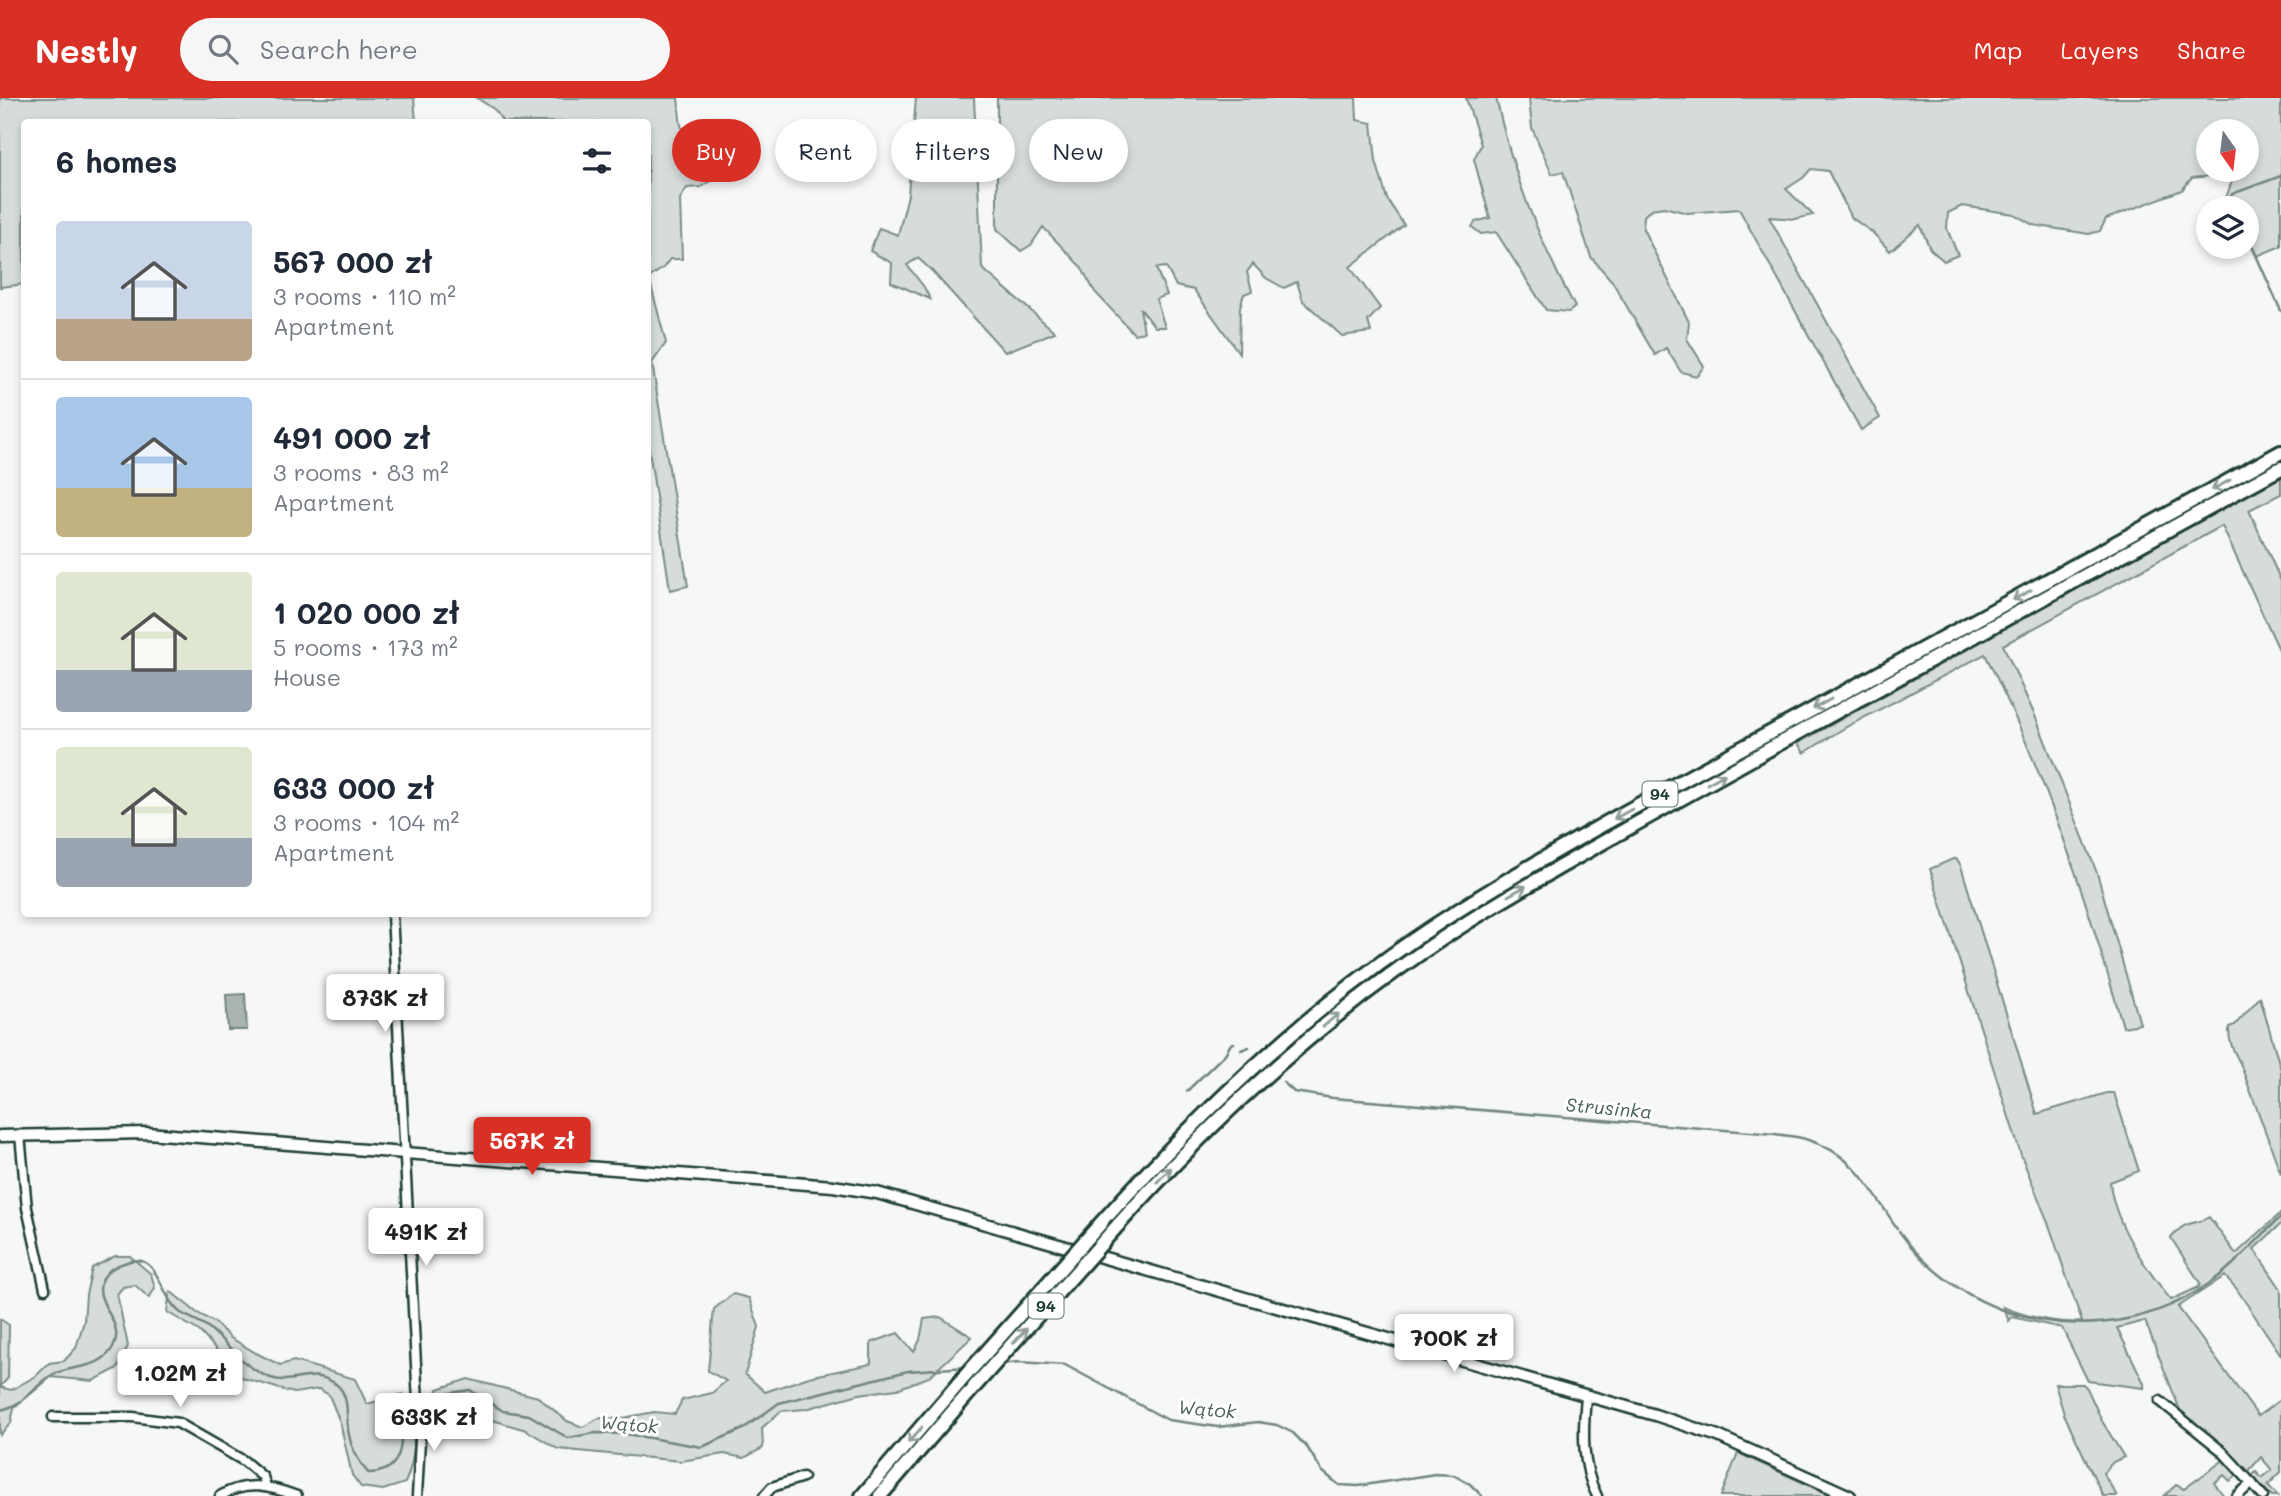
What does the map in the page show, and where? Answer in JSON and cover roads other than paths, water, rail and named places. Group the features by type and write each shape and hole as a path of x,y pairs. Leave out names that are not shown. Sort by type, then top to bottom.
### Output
{"main road":[{"name":"94","path":"862,1496 1149,1170 1276,1047 1333,1000 1452,914 1587,834 2281,452"},
{"name":"94","path":"880,1496 974,1387 1198,1140 1276,1066 1398,969 1508,896 2281,468"}],"street":[{"path":"392,917 420,1440 417,1496"},
{"path":"0,1136 147,1133 833,1186 877,1193 1656,1415 1718,1436 1850,1496"},
{"path":"20,1135 27,1208 45,1289"},
{"path":"1586,1396 1584,1461 1597,1496"},
{"path":"2160,1401 2222,1451 2263,1496"},
{"path":"54,1417 133,1417 178,1423 244,1461 263,1477 265,1486"},
{"path":"764,1496 772,1487 803,1477"},
{"path":"2237,1496 2252,1483"},
{"path":"220,1496 248,1485 265,1486 297,1496"}],"waterway":[{"path":"2231,196 2281,176"},
{"path":"2258,259 2281,311"},
{"name":"Strusinka","path":"1187,1091 1234,1043"},
{"name":"Strusinka","path":"1241,1050 1249,1047"},
{"name":"Strusinka","path":"1283,1082 1294,1092 1333,1098 1800,1138 1824,1146 1850,1165 1870,1188 1897,1228"},
{"name":"Strusinka","path":"1899,1231 1928,1264 1962,1290 2001,1309 2042,1320 2084,1324 2127,1319 2168,1306 2207,1285 2281,1217"},
{"name":"Wątok","path":"0,1410 23,1400 52,1375 93,1364 107,1355 116,1337 112,1319 100,1293 101,1283 112,1269 136,1260 145,1262 152,1268 168,1297 181,1313 209,1328 252,1368 279,1380 320,1377 337,1385 346,1402 352,1445 368,1473 390,1467 396,1460 401,1442 402,1410 418,1401 443,1394 470,1390 503,1411 529,1415 568,1438 595,1433 626,1434 702,1447 743,1429 779,1403 908,1371 967,1367"},
{"name":"Wątok","path":"1001,1364 1019,1362 1065,1365 1168,1420 1218,1427 1258,1422 1277,1425 1293,1433 1307,1447 1322,1471 1339,1485 1358,1486 1435,1474 1453,1475 1470,1484 1482,1496"}]}
